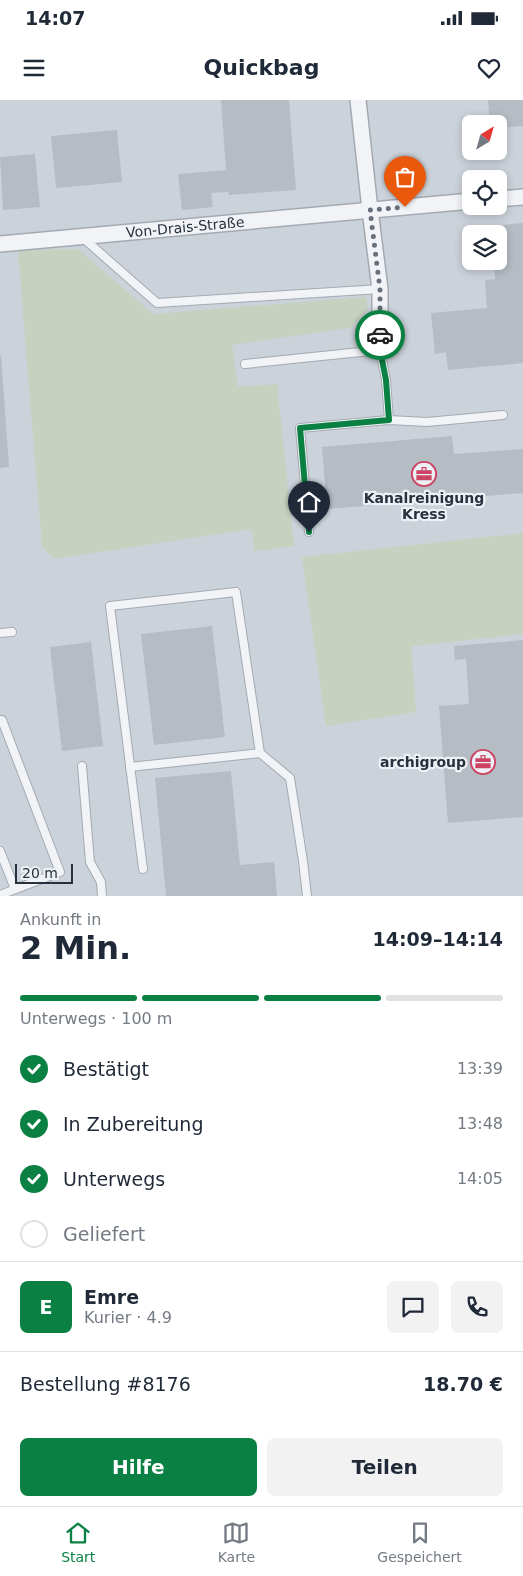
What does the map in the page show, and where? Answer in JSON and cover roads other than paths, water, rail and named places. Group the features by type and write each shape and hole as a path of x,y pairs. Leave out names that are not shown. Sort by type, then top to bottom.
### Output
{"street":[{"path":"358,100 380,289 380,350"},
{"path":"507,198 523,197"},
{"name":"Von-Drais-Straße","path":"0,244 462,202"}],"lane":[{"path":"82,237 157,303 380,289"},
{"path":"245,364 380,350 386,380 389,420"},
{"path":"309,532 300,428 389,420 427,422 503,415"},
{"path":"143,868 110,606 236,592 260,753 290,778 307,896"},
{"path":"0,634 12,632"},
{"path":"0,720 2,720 60,872 0,895"},
{"path":"130,767 260,753"},
{"path":"82,766 90,862 100,882 102,896"},
{"path":"0,851 15,889"}],"place":[{"name":"Kanalreinigung Kress","path":"424,474"},
{"name":"archigroup","path":"483,762"}]}
